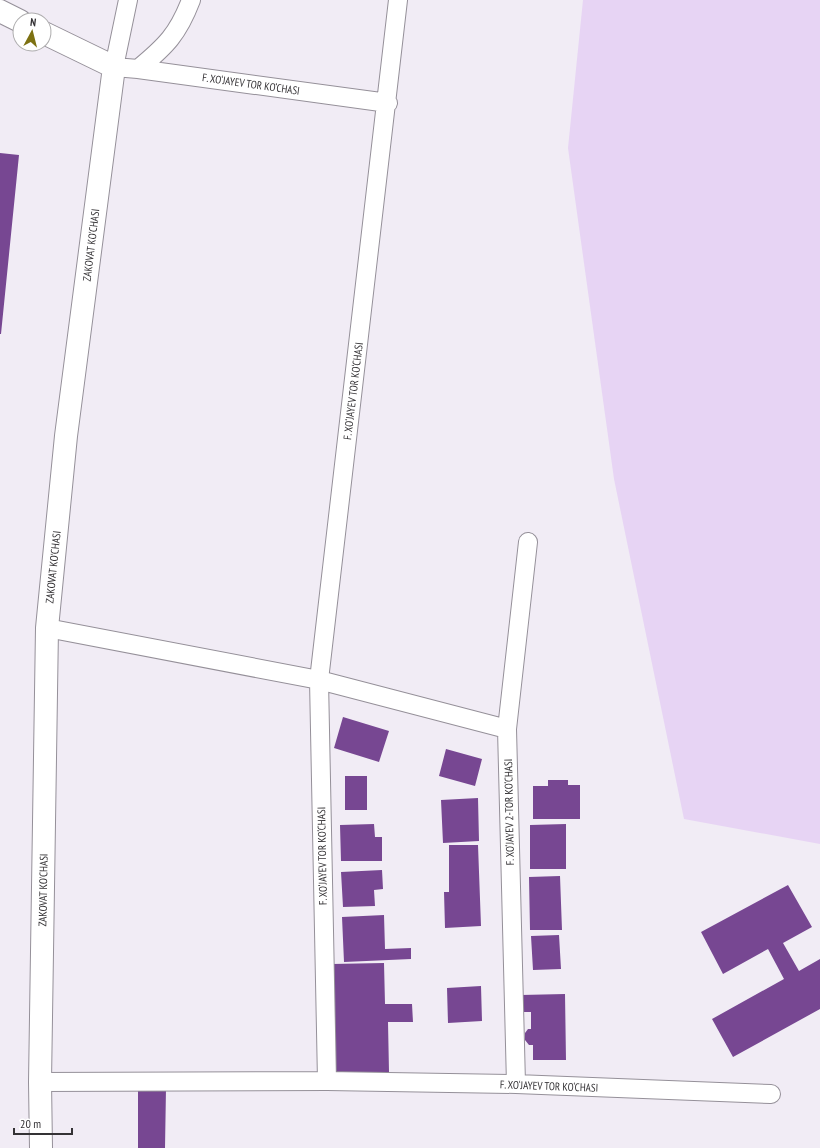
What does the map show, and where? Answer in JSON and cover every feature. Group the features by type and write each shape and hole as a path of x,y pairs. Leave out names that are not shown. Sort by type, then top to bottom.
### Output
{"main road":[{"path":"0,11 12,17"},
{"path":"52,37 114,67"},
{"name":"ZAKOVAT KO'CHASI","path":"41,1148 40,1082 47,628 66,436 114,67"}],"street":[{"path":"114,67 128,0"},
{"path":"138,68 163,49 182,22 191,0"},
{"name":"F. XO‘JAYEV TOR KO‘CHASI","path":"327,1081 318,680 388,103 398,0"},
{"name":"F. XO‘JAYEV TOR KO‘CHASI","path":"114,67 138,68 388,103"},
{"name":"F. XO‘JAYEV 2-TOR KO‘CHASI","path":"516,1084 507,729 528,542"},
{"path":"47,628 318,680 507,729"},
{"name":"F. XO‘JAYEV TOR KO‘CHASI","path":"40,1082 327,1081 516,1084 770,1094"}],"shaded area":[{"path":"583,0 820,0 820,844 684,819 614,479 568,148"}],"building":[{"path":"0,153 19,155 1,334 0,334"},
{"path":"343,717 389,731 379,762 334,748"},
{"path":"446,749 482,759 475,786 439,776"},
{"path":"345,776 367,776 367,810 345,810"},
{"path":"548,780 568,780 568,785 580,785 580,819 533,819 533,786 548,786"},
{"path":"478,798 479,841 443,843 441,800"},
{"path":"374,824 375,837 382,837 382,861 341,861 340,825"},
{"path":"566,824 566,869 530,869 530,825"},
{"path":"449,845 478,845 481,926 445,928 444,892 449,892"},
{"path":"382,870 383,889 374,890 375,906 343,907 341,872"},
{"path":"560,876 562,930 530,930 529,877"},
{"path":"788,885 812,927 783,943 799,971 820,959 820,1009 733,1057 712,1019 784,979 768,949 723,974 701,932"},
{"path":"384,915 385,949 411,948 411,959 344,962 342,917"},
{"path":"559,935 561,969 533,970 531,936"},
{"path":"384,963 385,1004 412,1004 413,1022 388,1022 389,1072 334,1073 332,964"},
{"path":"481,986 482,1021 448,1023 447,988"},
{"path":"565,994 566,1060 533,1060 533,1045 529,1045 525,1040 525,1033 528,1029 531,1029 531,1012 522,1012 521,995"},
{"path":"138,1088 166,1088 165,1148 138,1148"}]}
